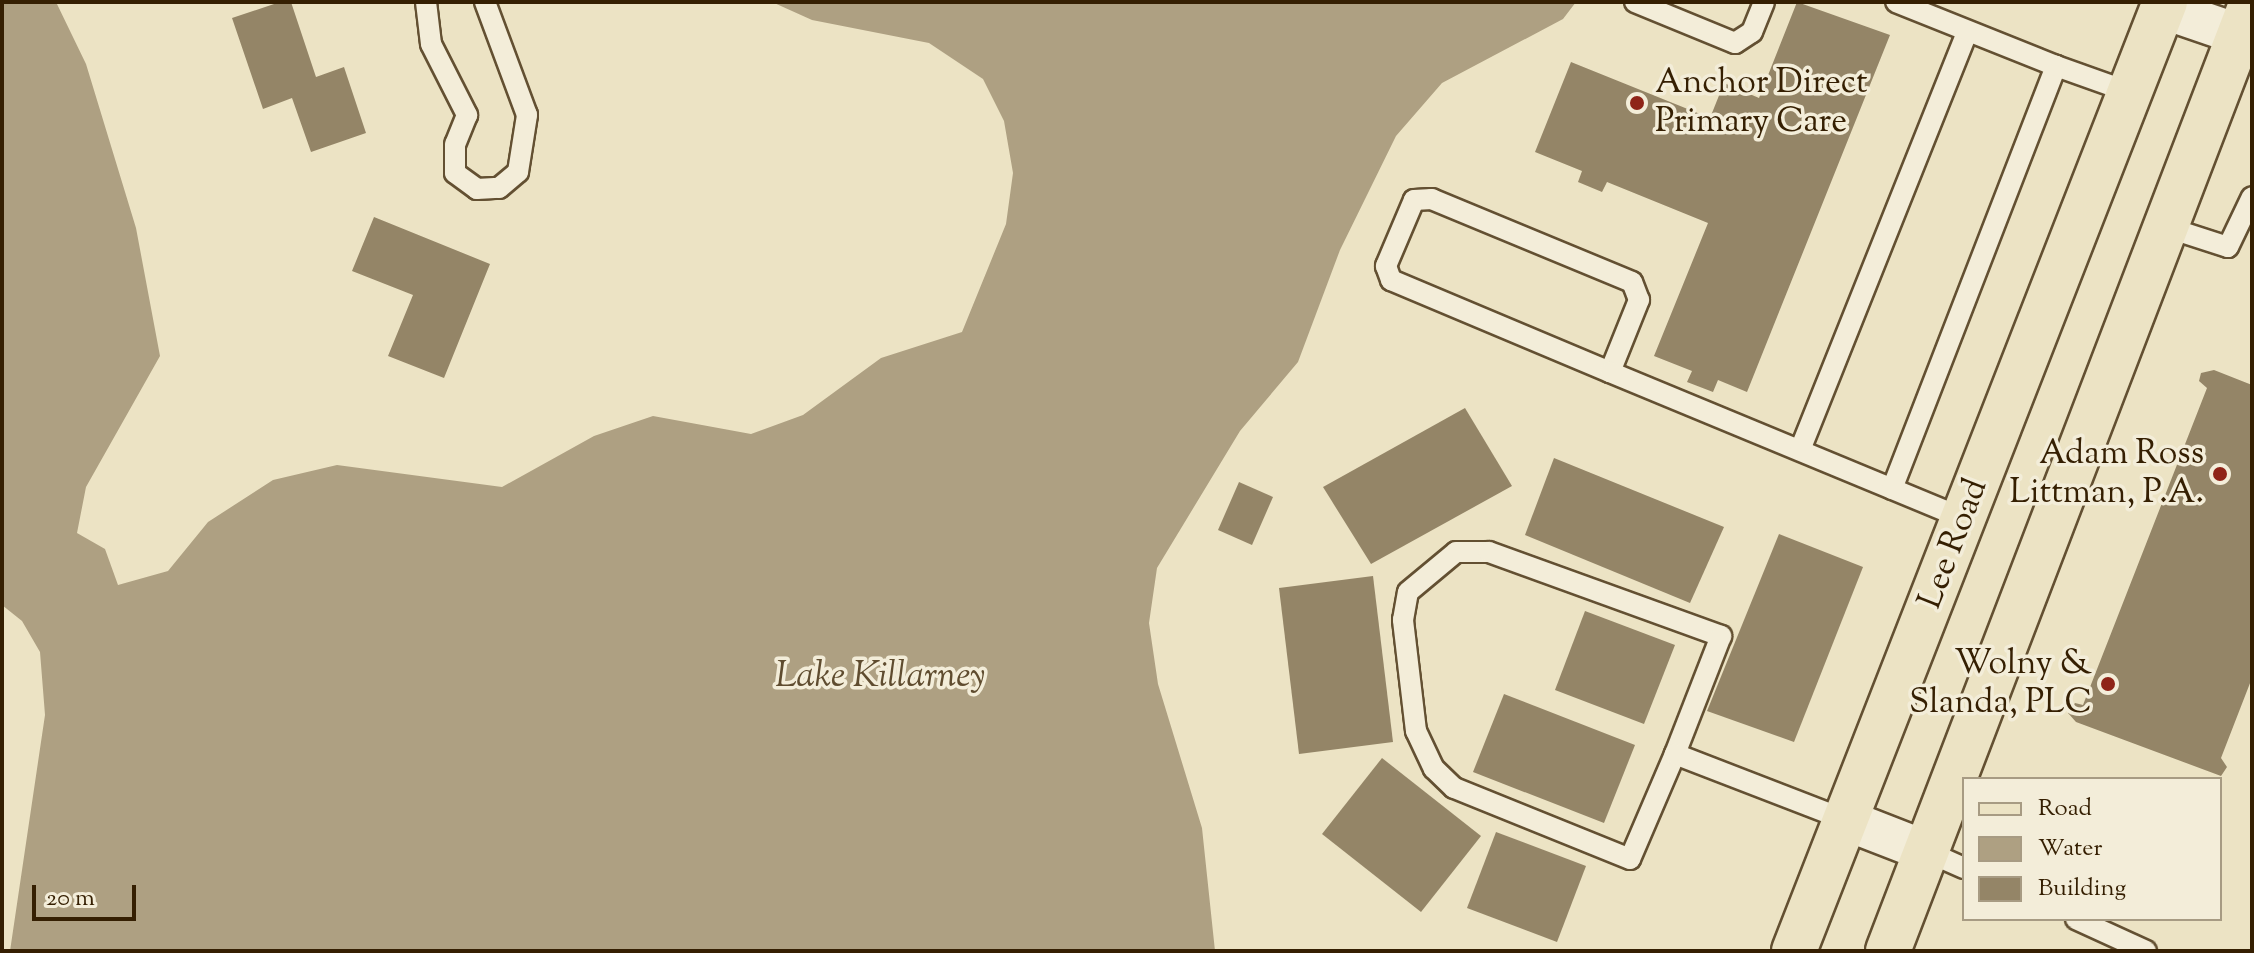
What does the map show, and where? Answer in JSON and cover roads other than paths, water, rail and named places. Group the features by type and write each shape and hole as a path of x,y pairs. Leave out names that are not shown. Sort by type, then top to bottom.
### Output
{"main road":[{"name":"Lee Road","path":"1794,951 2161,4"},
{"path":"1975,777 2166,227 2248,26"},
{"path":"1888,951 1946,860 1962,814"}],"street":[{"path":"2161,4 2248,26"},
{"path":"1846,820 1946,860"}],"lane":[{"path":"426,2 431,44 467,115 455,144 455,173 477,189 499,188 518,172 527,115 485,2"},
{"path":"1635,2 1735,43 1752,32 1764,2"},
{"path":"1896,2 2129,92"},
{"path":"1800,450 1968,31"},
{"path":"1892,489 2056,66"},
{"path":"2166,227 2228,247 2235,243 2252,197"},
{"path":"1610,372 1639,300 1632,282 1432,199 1414,200 1386,266 1391,280 1610,372 1963,518"},
{"path":"1456,552 1489,552 1721,636 1675,754 1630,859 1454,788 1434,769 1416,731 1403,620 1408,592 1456,552"},
{"path":"1675,754 1846,820"},
{"path":"2080,921 2146,951"}],"water":[{"name":"Lake Killarney","path":"2,2 56,2 86,64 136,228 160,356 86,487 77,533 105,549 118,585 168,571 208,522 273,480 337,465 502,487 594,436 653,416 751,434 803,415 881,358 962,332 1006,224 1013,173 1004,121 983,79 929,43 812,20 772,2 1576,2 1563,19 1442,83 1396,136 1340,250 1298,362 1240,431 1157,568 1149,623 1158,684 1202,828 1215,951 10,951 45,715 40,652 22,621 2,605"}],"place":[{"name":"Anchor Direct Primary Care","path":"1637,103"},
{"name":"Adam Ross Littman, P.A.","path":"2220,474"},
{"name":"Wolny & Slanda, PLC","path":"2108,684"}]}
